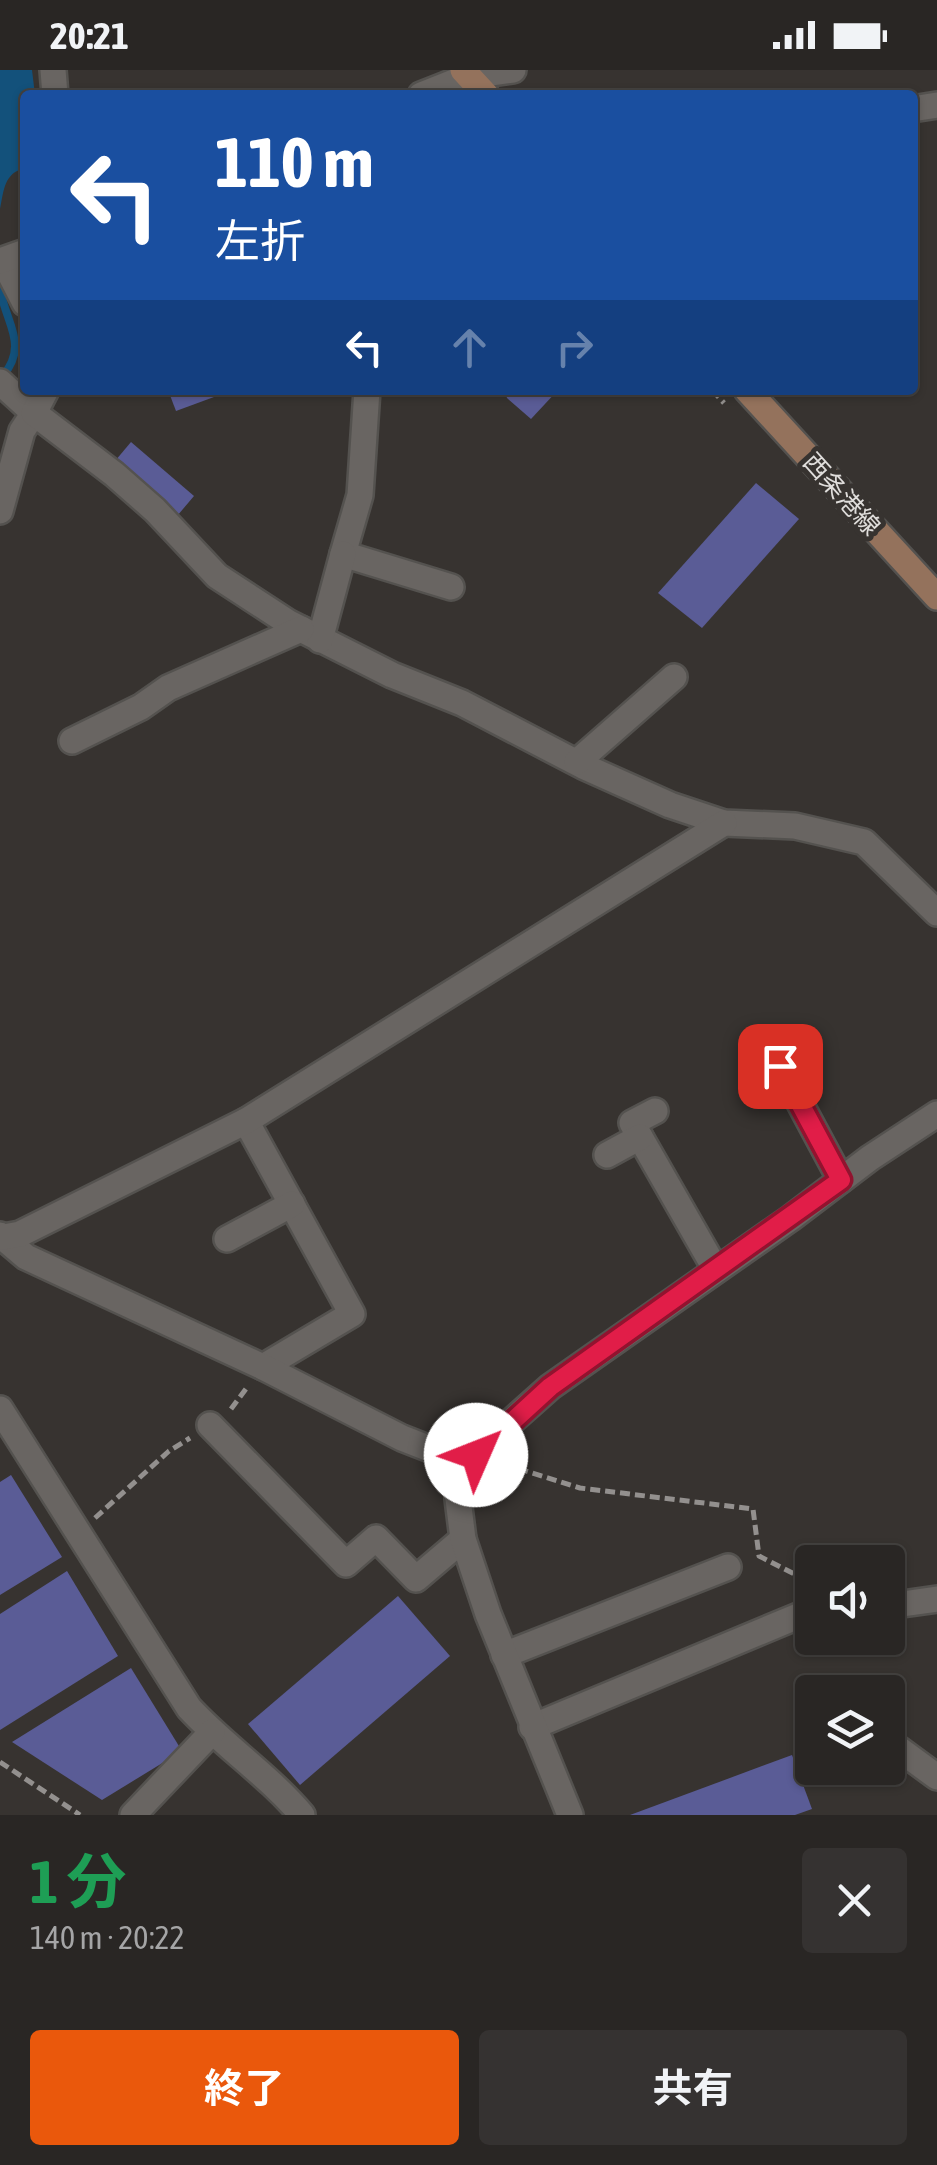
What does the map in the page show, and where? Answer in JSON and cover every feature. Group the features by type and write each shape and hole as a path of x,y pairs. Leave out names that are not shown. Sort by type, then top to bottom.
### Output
{"main road":[{"name":"西条港線","path":"753,395 937,598"}],"street":[{"path":"438,90 513,70"},
{"path":"5,269 20,294"},
{"path":"10,384 34,413 155,510 216,576 253,602 392,675 480,711 670,805 724,823 795,826 864,842 937,913"},
{"path":"0,512 22,431 43,395"},
{"path":"72,741 141,707 168,688 310,634 343,554 360,496 368,395"},
{"path":"343,554 451,587"},
{"path":"577,762 674,677"},
{"path":"2,1236 20,1234 246,1120 724,823"},
{"path":"780,1066 841,1180"},
{"path":"655,1111 632,1123 716,1270"},
{"path":"570,1815 532,1728 462,1539 458,1500 462,1481 473,1460 550,1387 937,1114"},
{"path":"246,1120 352,1314 262,1366"},
{"path":"606,1156 640,1136"},
{"path":"226,1239 292,1204"},
{"path":"2,1236 26,1258 262,1366 402,1438 473,1460"},
{"path":"0,1409 189,1708 302,1815"},
{"path":"210,1425 346,1564 376,1538 416,1579 462,1539"},
{"path":"504,1655 728,1567"},
{"path":"905,1604 937,1600"},
{"path":"532,1728 795,1617"},
{"path":"134,1815 212,1732"},
{"path":"905,1753 937,1776"}],"path":[{"path":"77,1532 169,1451 228,1412 262,1366"},
{"path":"473,1460 580,1488 753,1508 759,1556 795,1575"},
{"path":"0,1762 80,1815"}],"water":[{"path":"0,70 32,70 34,90 20,90 20,169 9,178 0,209"}],"building":[{"path":"170,395 219,395 176,411"},
{"path":"506,395 553,395 531,419"},
{"path":"131,442 194,496 172,522 110,467"},
{"path":"756,483 799,519 702,628 658,593"},
{"path":"11,1475 62,1557 0,1595 0,1482"},
{"path":"67,1571 118,1656 0,1730 0,1614"},
{"path":"398,1596 450,1656 300,1785 248,1724"},
{"path":"131,1668 182,1751 102,1800 12,1742"},
{"path":"792,1755 795,1785 803,1785 812,1809 795,1815 630,1815"}],"waterway":[{"path":"0,288 15,344 10,365 2,377"}],"route":[{"path":"476,1455 550,1387 841,1180 780,1066"}]}
